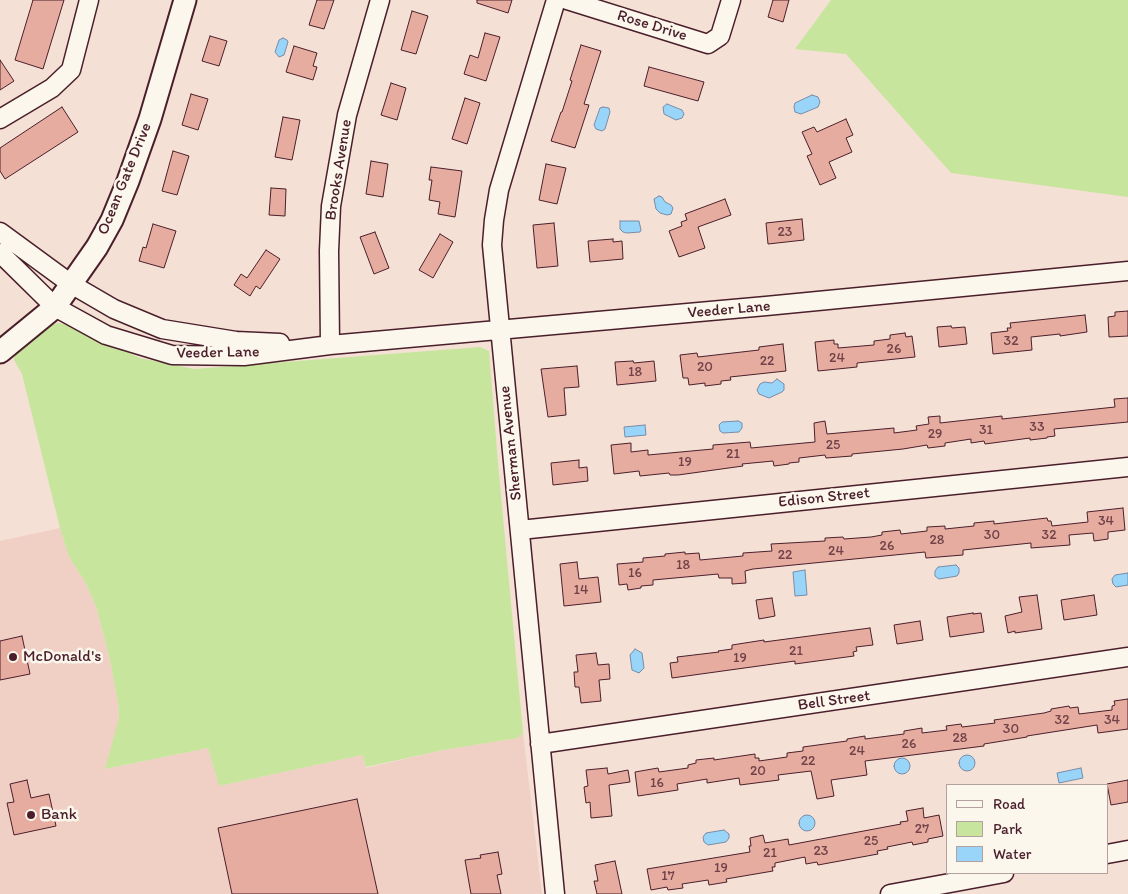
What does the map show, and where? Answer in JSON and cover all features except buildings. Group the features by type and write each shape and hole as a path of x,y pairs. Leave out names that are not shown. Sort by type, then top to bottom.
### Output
{"main road":[{"name":"Ocean Gate Drive","path":"0,352 56,307 112,220 150,119 185,0"}],"street":[{"path":"0,119 52,88 71,70 89,0"},
{"name":"Brooks Avenue","path":"330,345 329,251 331,206 347,115 380,0"},
{"name":"Sherman Avenue","path":"554,894 492,244 499,190 556,0"},
{"name":"Rose Drive","path":"567,0 708,44 720,36 731,0"},
{"name":"Veeder Lane","path":"0,232 71,284 114,309 162,329 236,341 330,345"},
{"name":"Veeder Lane","path":"0,253 56,307 106,336 172,355 244,356 330,345 500,331 1128,271"},
{"name":"Edison Street","path":"520,530 1128,467"},
{"name":"Bell Street","path":"540,744 1128,658"},
{"path":"1108,854 1128,850"},
{"path":"890,894 999,874"}],"shaded area":[{"path":"60,528 69,557 84,580 96,606 110,660 119,718 106,769 208,748 219,786 362,755 366,768 443,750 518,738 523,733 542,894 0,894 0,541"}],"green space":[{"path":"831,0 1128,0 1128,197 951,173 846,54 795,49"},
{"path":"58,323 68,325 140,358 194,369 480,347 489,351 523,733 518,738 443,750 366,767 362,755 219,786 208,748 105,769 119,718 110,660 96,606 84,580 69,557 60,528 22,374 14,360 15,354 47,326"}],"water":[{"path":"283,38 288,42 284,55 279,57 275,52 279,40"},
{"path":"812,95 818,97 820,102 818,107 801,114 795,112 795,103"},
{"path":"667,104 682,110 684,114 682,118 676,120 664,114 663,107"},
{"path":"600,108 609,108 610,112 605,129 602,131 596,129 594,125"},
{"path":"659,196 673,208 671,214 660,213 656,209 654,199"},
{"path":"620,221 639,221 641,230 640,232 623,232 620,229"},
{"path":"777,379 784,384 782,392 769,398 759,394 757,390 760,384 764,382 772,383"},
{"path":"738,421 742,423 742,428 739,432 723,433 720,431 719,425 722,422"},
{"path":"645,425 646,435 625,437 624,427"},
{"path":"956,565 959,568 957,576 939,579 935,576 935,571 938,567"},
{"path":"805,570 807,595 795,596 793,572"},
{"path":"1128,573 1128,585 1116,587 1113,584 1112,579 1115,575"},
{"path":"635,649 642,653 644,668 639,673 632,670 630,655"},
{"path":"967,755 973,757 975,763 973,769 967,771 961,769 959,763 961,757"},
{"path":"902,758 908,760 910,766 908,772 902,774 896,772 894,766 896,760"},
{"path":"1081,768 1083,778 1059,783 1057,773"},
{"path":"807,815 813,817 815,823 813,829 807,831 801,829 799,823 801,817"},
{"path":"724,830 729,834 726,842 708,845 704,842 703,837 706,833"}],"place":[{"name":"McDonald's","path":"13,657"},
{"name":"Bank","path":"31,815"}]}
